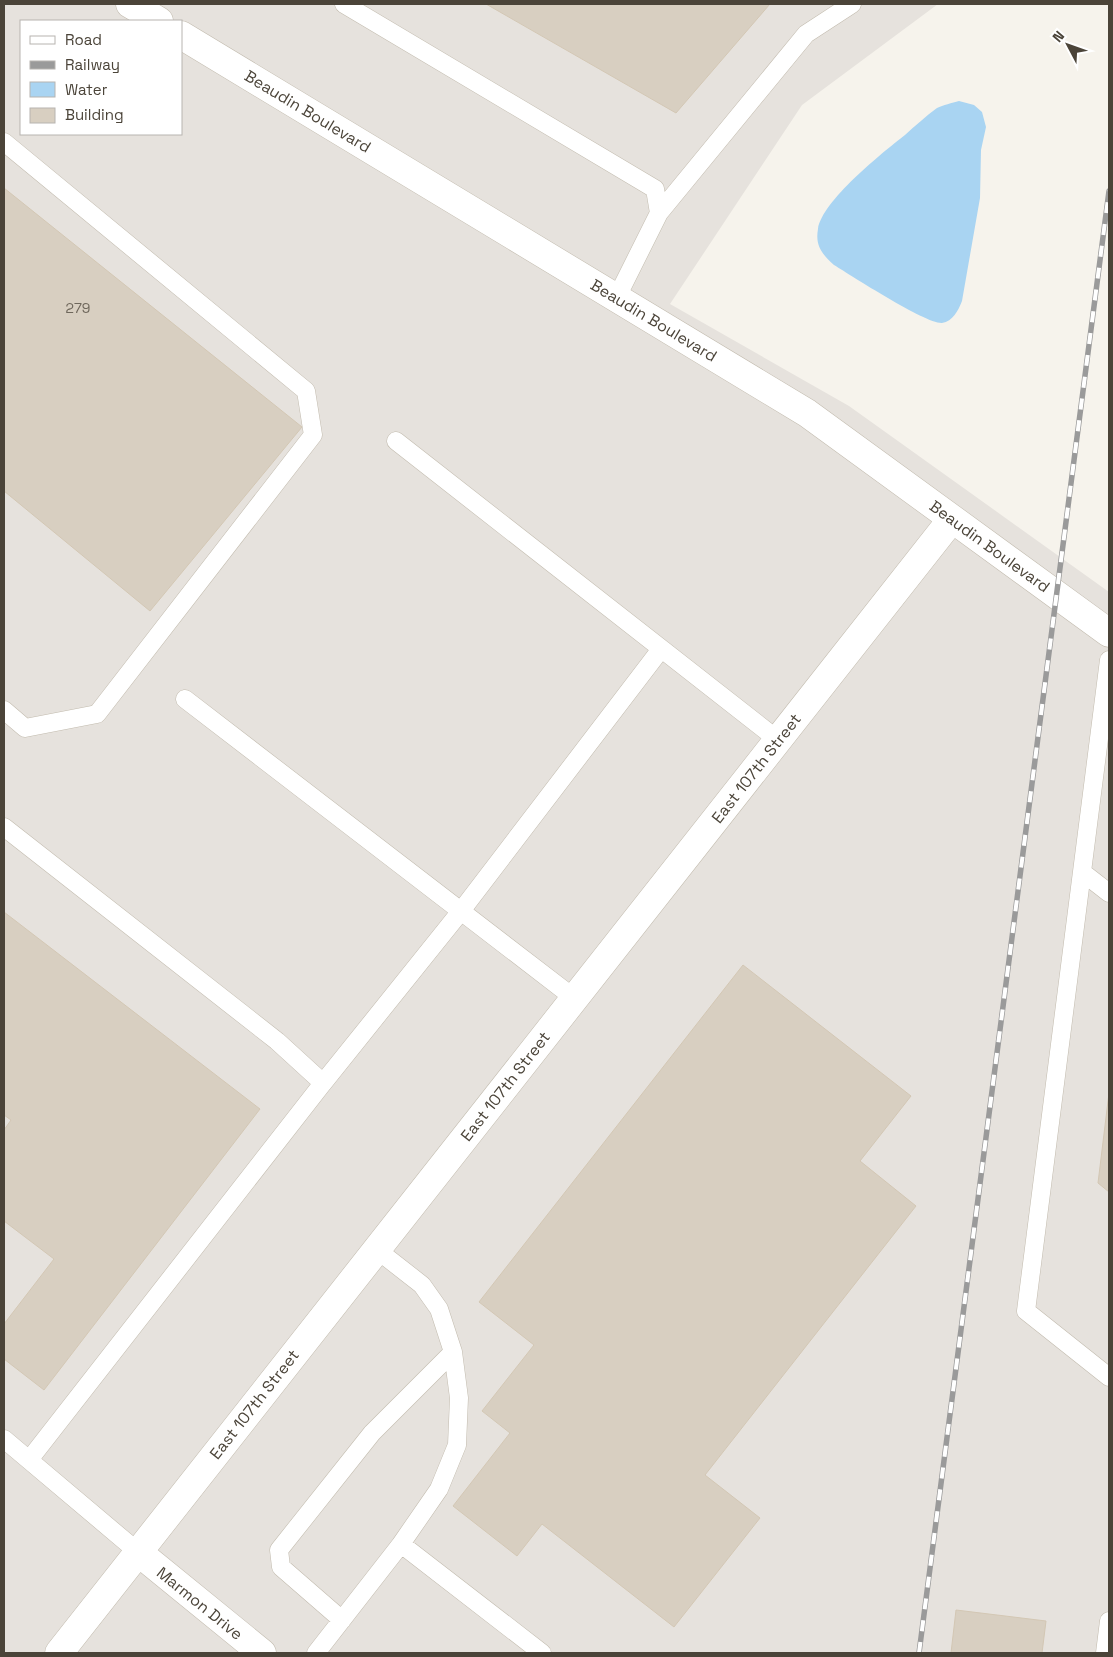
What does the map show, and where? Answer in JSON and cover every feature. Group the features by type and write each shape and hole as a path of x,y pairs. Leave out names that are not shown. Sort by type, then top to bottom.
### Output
{"street":[{"path":"130,4 157,20"},
{"name":"Beaudin Boulevard","path":"182,35 807,413 1109,633"},
{"name":"East 107th Street","path":"60,1653 952,519"},
{"name":"Marmon Drive","path":"138,1552 262,1653"}],"lane":[{"path":"344,4 655,190 659,213"},
{"path":"617,297 659,213 806,34 852,4"},
{"path":"4,142 306,391 313,435 97,714 25,728 4,710"},
{"path":"396,440 778,740"},
{"path":"29,1460 323,1083 460,911 661,648"},
{"path":"1109,660 1026,1311 1109,1377"},
{"path":"185,699 574,998"},
{"path":"4,827 277,1041 323,1083"},
{"path":"1082,872 1109,893"},
{"path":"316,1653 400,1544 439,1489 457,1445 459,1398 453,1352 439,1309 422,1286 376,1249"},
{"path":"342,1620 281,1567 279,1550 372,1433 453,1352"},
{"path":"4,1439 138,1552"},
{"path":"400,1544 542,1653"},
{"path":"1105,1653 1109,1621"}],"shaded area":[{"path":"4,4 938,4 802,105 670,304 849,406 1109,592 1109,1653 4,1653"}],"water":[{"path":"959,101 974,105 982,112 986,127 981,150 980,198 962,301 952,318 942,323 921,316 906,308 834,265 820,249 817,235 822,218 830,205 854,178 937,108"}],"building":[{"path":"486,4 770,4 676,113"},
{"path":"4,188 302,427 150,611 4,491"},
{"path":"4,912 260,1109 44,1390 4,1359 4,1324 54,1259 4,1221 4,1130 11,1120 4,1115"},
{"path":"743,965 911,1096 860,1161 916,1206 705,1475 760,1518 674,1627 542,1524 517,1556 453,1506 510,1433 482,1411 534,1345 479,1302"},
{"path":"1109,1093 1109,1192 1098,1183"},
{"path":"956,1610 1046,1621 1042,1653 951,1653"}],"railway":[{"path":"919,1653 1109,191"}]}
